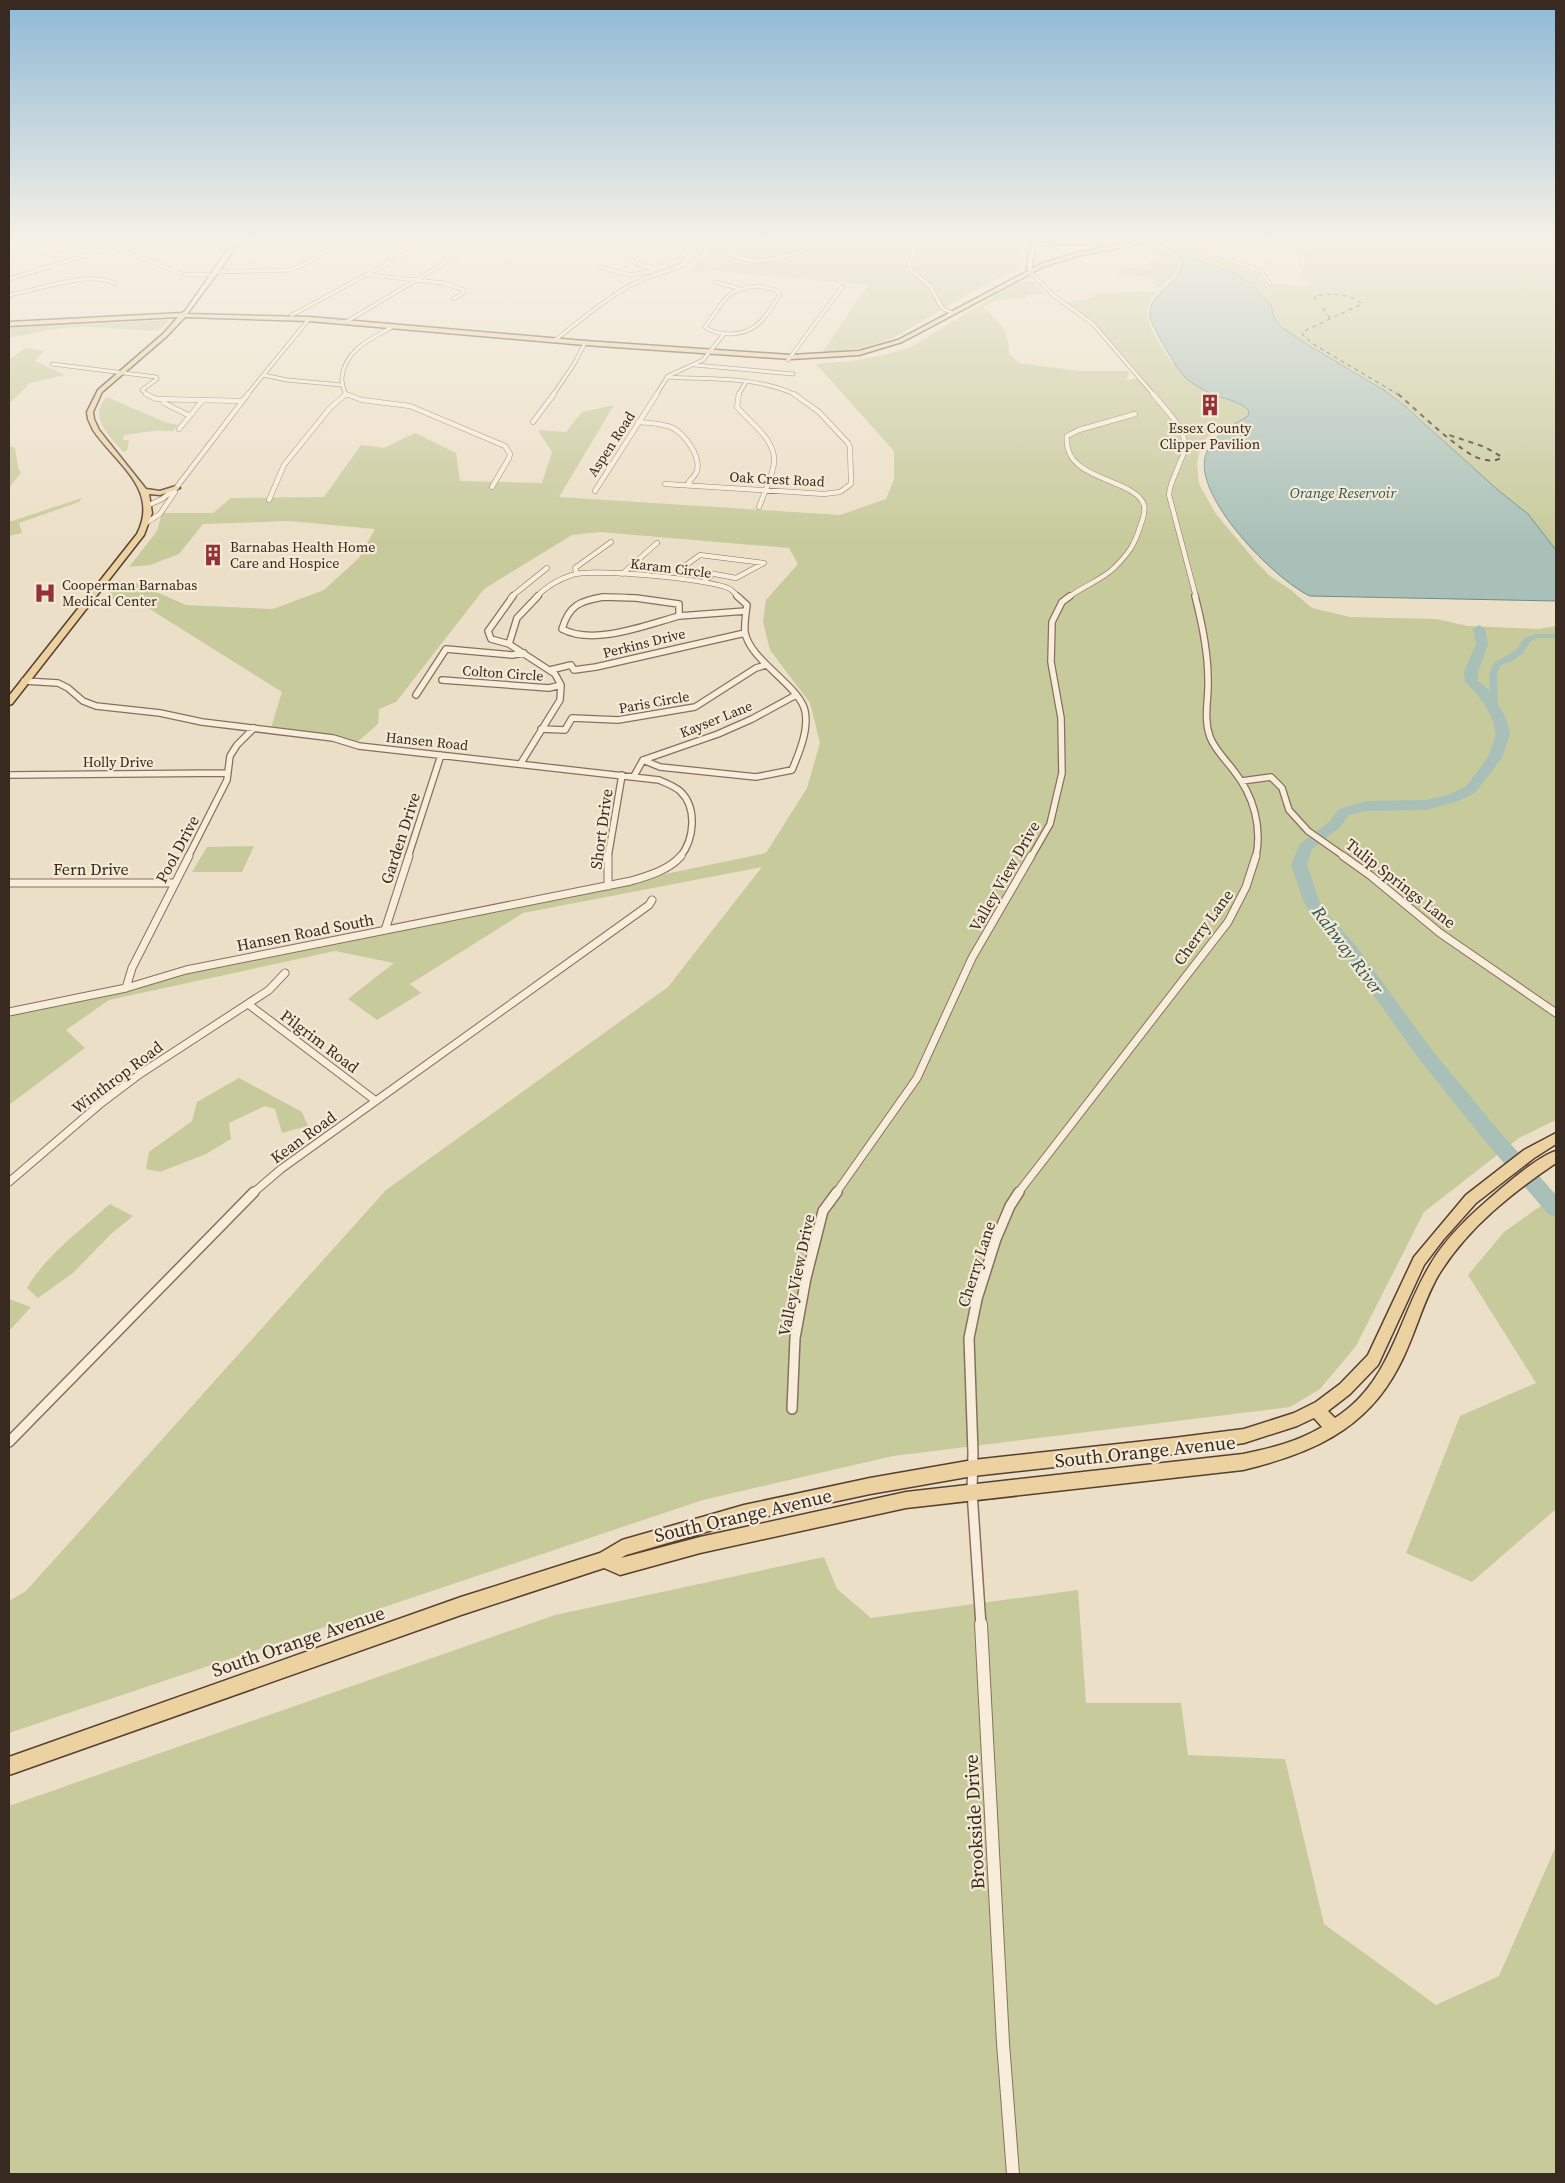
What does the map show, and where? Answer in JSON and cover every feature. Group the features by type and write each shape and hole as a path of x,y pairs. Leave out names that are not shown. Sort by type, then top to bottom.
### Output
{"main road":[{"path":"9,702 140,535 146,523 148,505 144,491 92,423 90,413 100,391 159,340"},
{"path":"556,340 790,358 843,358 889,349 912,340"},
{"path":"790,358 843,355 876,350 904,340"},
{"path":"144,491 160,493 176,488"},
{"name":"South Orange Avenue","path":"9,1766 398,1628 604,1560 622,1548 744,1514 870,1486 973,1468 1173,1446 1244,1436 1296,1419 1316,1410 1345,1389 1373,1360 1419,1260 1471,1199 1529,1154 1556,1138"},
{"name":"South Orange Avenue","path":"604,1560 620,1567 700,1545 906,1500 972,1491 1243,1462 1282,1453 1316,1439 1349,1418 1374,1393 1393,1363 1434,1270 1448,1248 1477,1217 1519,1181 1556,1156"},
{"path":"1316,1410 1333,1428"}],"street":[{"path":"148,505 162,499 176,488 242,401 292,340"},
{"path":"373,340 348,356 343,369 342,385 346,394 362,400 410,406 505,446 510,454 509,458 492,487"},
{"path":"695,365 710,352 719,340"},
{"path":"790,358 803,340"},
{"name":"Cherry Lane","path":"973,1468 969,1338 977,1299 996,1239 1010,1206 1021,1188 1215,938 1243,897 1258,850 1258,818 1248,792 1208,732 1208,673 1200,619 1169,495 1170,482 1184,451 1183,437 1170,415 1107,340"},
{"path":"533,422 554,395 580,355 585,343"},
{"path":"52,364 64,366 60,369 68,370 76,367 156,377 157,379 142,391 156,399 242,401"},
{"path":"667,377 676,371 695,365 793,374"},
{"path":"263,375 273,379 342,385"},
{"name":"Oak Crest Road","path":"665,484 690,484 824,494 846,489 851,484 850,447 799,396 769,385 667,377"},
{"name":"Aspen Road","path":"595,491 667,377"},
{"path":"746,382 738,396 737,407 769,443 774,456 774,462 759,506"},
{"path":"269,500 284,465 330,408 346,394"},
{"path":"163,400 164,403 190,416"},
{"path":"179,429 202,400"},
{"name":"Valley View Drive","path":"792,1409 795,1338 806,1278 824,1211 917,1078 972,958 1050,824 1062,773 1061,718 1050,662 1052,622 1062,602 1084,586 1112,570 1134,546 1144,516 1144,505 1138,497 1123,487 1087,471 1071,457 1066,446 1067,436 1079,430 1135,414"},
{"path":"638,422 667,426 679,433 697,460 697,473 690,479 688,483 690,484"},
{"path":"146,523 160,514 175,493 176,488"},
{"path":"577,574 575,568 611,542"},
{"path":"622,574 657,543"},
{"path":"703,582 713,574 736,578 764,563 700,555 682,568 713,574"},
{"path":"521,763 560,700 561,684 550,670 509,644 491,639 488,631 509,599 547,568"},
{"name":"Karam Circle","path":"509,644 518,618 544,589 573,574 622,574 703,582 730,589 747,604 746,611"},
{"path":"634,776 643,760 660,767 756,777 792,770 803,742 805,710 796,694 757,656 745,633 746,611 678,616 606,635 573,635 562,629 567,614 580,602 614,595 679,604 678,616"},
{"name":"Perkins Drive","path":"550,670 571,665 574,670 584,669 636,660 702,640 745,633"},
{"name":"Colton Circle","path":"416,695 446,649 512,655 524,653"},
{"name":"Paris Circle","path":"541,730 566,730 572,718 618,720 695,707 756,668 766,665"},
{"name":"Colton Circle","path":"442,680 549,688 561,684"},
{"name":"Hansen Road","path":"24,681 58,683 68,688 83,701 96,706 160,713 202,722 333,738 359,746 634,776 659,780 674,785 688,800 694,831 686,849 670,866 647,877 608,886"},
{"name":"Kayser Lane","path":"643,760 718,734 752,719 796,694"},
{"name":"Pool Drive","path":"126,988 130,973 227,780 230,754 254,728"},
{"name":"Garden Drive","path":"385,930 441,755"},
{"name":"Holly Drive","path":"9,775 227,773"},
{"name":"Short Drive","path":"608,886 608,858 622,775"},
{"name":"Tulip Springs Lane","path":"1242,781 1271,777 1282,788 1289,810 1308,831 1371,876 1440,933 1556,1013"},
{"name":"Fern Drive","path":"9,883 174,883"},
{"name":"Hansen Road South","path":"9,1012 126,988 186,970 608,886"},
{"name":"Kean Road","path":"9,1442 246,1199 281,1169 640,911 652,900"},
{"name":"Winthrop Road","path":"9,1182 100,1105 140,1074 270,990 285,973"},
{"name":"Pilgrim Road","path":"248,1004 376,1101"},
{"name":"Brookside Drive","path":"973,1468 972,1491 977,1551 1003,2043 1013,2174"}],"green space":[{"path":"831,340 886,340 859,348 822,353"},
{"path":"923,340 1008,340 1009,354 1019,363 1080,371 1128,371 1129,374 1126,380 1143,378 1110,340 1157,340 1172,363 1176,364 1191,381 1203,390 1241,405 1249,411 1247,417 1229,427 1221,424 1220,428 1204,440 1197,463 1199,484 1216,514 1257,563 1270,576 1291,590 1312,608 1350,617 1436,619 1468,626 1539,629 1556,626 1556,1120 1519,1138 1424,1212 1356,1346 1320,1389 1290,1407 893,1456 703,1500 9,1733 9,1601 26,1591 386,1190 668,987 762,867 523,913 410,984 421,993 377,1020 348,999 394,963 335,951 109,1000 66,1030 85,1048 9,1105 9,1011 766,853 807,788 820,743 810,703 770,650 763,622 766,600 798,564 789,548 600,532 572,535 484,589 396,702 379,709 378,724 354,745 270,731 282,692 137,601 105,599 118,581 131,581 186,605 273,609 324,590 359,558 375,529 289,521 203,524 179,554 150,565 129,567 157,531 162,513 213,513 231,498 324,497 361,445 384,448 415,433 456,453 460,481 542,483 552,452 538,430 566,432 582,412 614,405 559,497 840,515 886,499 894,479 894,451 816,364 851,361 884,355 911,347"},
{"path":"1299,340 1556,340 1556,550 1531,519 1481,476 1406,406 1379,386"},
{"path":"25,348 44,351 35,361 65,375 30,383 9,404 9,360"},
{"path":"107,397 167,423 178,425 173,431 161,430 124,435 123,440 129,440 127,451 123,452 107,433 100,419 101,404"},
{"path":"9,445 15,448 18,467 21,473 9,488"},
{"path":"82,498 79,502 19,523 22,533 9,536 9,522"},
{"path":"254,846 242,872 192,872 207,847"},
{"path":"239,1078 302,1112 308,1126 282,1133 275,1109 265,1106 229,1123 231,1139 206,1154 160,1172 146,1169 149,1152 192,1121 197,1102"},
{"path":"1556,1195 1556,1509 1472,1582 1406,1553 1460,1416 1536,1383 1468,1275 1504,1232"},
{"path":"110,1204 133,1216 111,1234 73,1273 38,1298 27,1288 44,1264"},
{"path":"9,1299 31,1307 9,1331"},
{"path":"824,1557 837,1589 871,1618 1078,1590 1086,1703 1181,1703 1188,1755 1285,1759 1324,1924 1436,2005 1499,1976 1556,1846 1556,2174 9,2174 9,1806 555,1615"}],"water":[{"name":"Orange Reservoir","path":"1160,340 1301,340 1384,390 1528,514 1556,550 1556,601 1310,596 1295,587 1277,573 1239,534 1223,513 1211,491 1205,471 1206,454 1213,441 1224,431 1248,416 1249,411 1237,403 1211,394 1188,380 1181,373"}],"waterway":[{"name":"Rahway River","path":"1479,629 1482,644 1471,672 1472,682 1483,692 1494,709 1500,721 1503,735 1495,758 1480,778 1470,790 1453,798 1426,805 1367,806 1344,812 1334,825 1305,847 1299,865 1311,900 1322,918 1351,951 1425,1054 1492,1136 1556,1209"},
{"path":"1494,709 1493,673 1498,663 1509,659 1519,652 1527,640 1536,636 1556,636"}],"railway":[{"path":"1308,340 1399,395"},
{"path":"1398,394 1442,433 1470,454 1477,458 1491,460 1502,457 1485,447 1446,434"}],"place":[{"name":"Essex County Clipper Pavilion","path":"1210,405"},
{"name":"Barnabas Health Home Care and Hospice","path":"213,555"},
{"name":"Cooperman Barnabas Medical Center","path":"45,593"}]}
